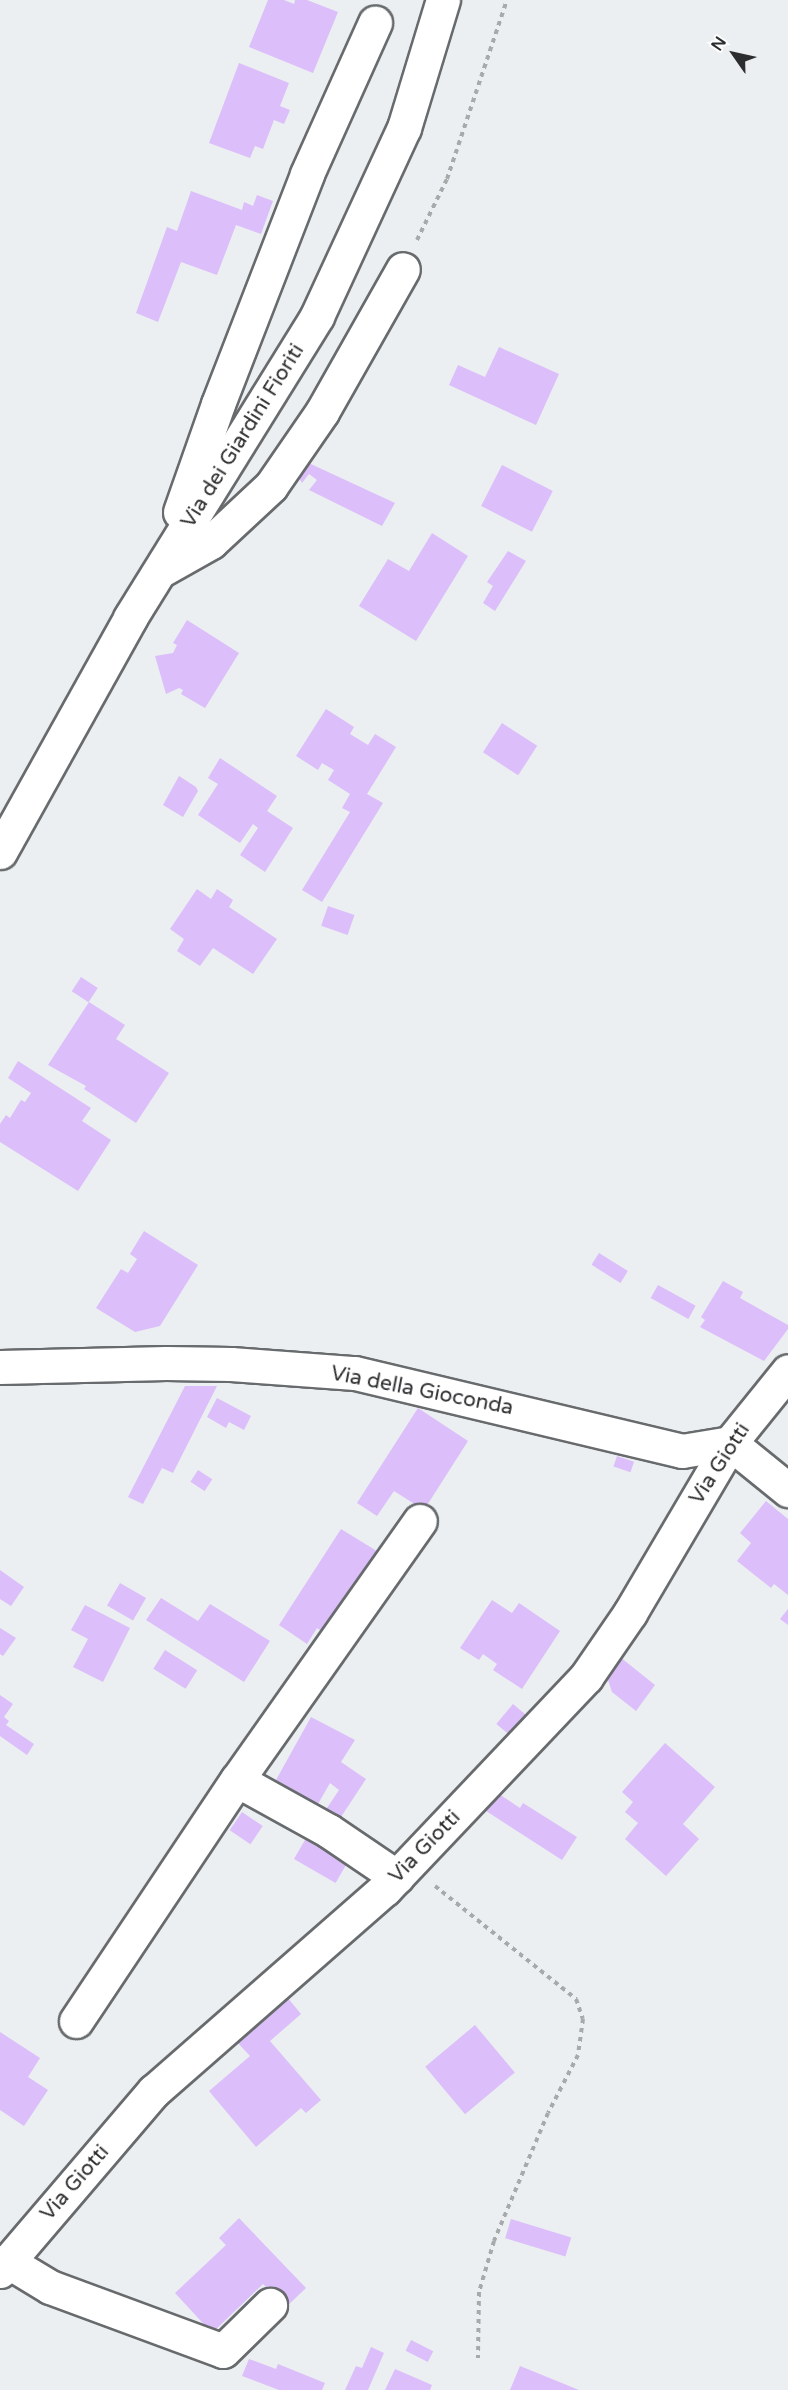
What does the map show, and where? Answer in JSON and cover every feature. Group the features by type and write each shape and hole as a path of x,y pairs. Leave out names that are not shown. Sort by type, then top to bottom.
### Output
{"street":[{"name":"Via dei Giardini Fioriti","path":"0,852 160,571 317,316 404,128 443,0"},
{"path":"160,571 218,404 307,174 375,23"},
{"path":"160,571 211,542 270,486 322,412 402,269"},
{"name":"Via della Gioconda","path":"0,1367 177,1363 355,1373 682,1451 730,1443"},
{"name":"Via Giotti","path":"4,2266 154,2091 402,1871 586,1677 630,1613 730,1443 788,1371"},
{"path":"730,1443 788,1490"},
{"path":"76,2021 237,1780 420,1521"},
{"path":"237,1780 402,1871"},
{"path":"4,2266 50,2287 223,2350 270,2304"}],"path":[{"path":"402,269 447,179 507,0"},
{"path":"402,1871 576,1999 582,2019 578,2055 548,2113 494,2241 479,2292 478,2358"}],"building":[{"path":"268,0 284,0 294,4 295,0 307,0 338,12 313,73 249,47"},
{"path":"239,63 289,83 280,106 290,110 284,124 274,120 263,149 255,146 250,158 209,143"},
{"path":"191,191 242,210 244,202 253,206 257,195 273,201 261,234 236,225 217,275 181,262 158,322 136,313 167,227 177,231"},
{"path":"499,347 559,374 536,425 449,385 458,365 485,377"},
{"path":"300,459 395,503 382,526 309,490 317,480 309,474 302,483 294,469"},
{"path":"502,465 553,491 532,532 481,506"},
{"path":"432,533 468,556 416,641 359,606 388,559 409,571"},
{"path":"508,551 526,561 495,611 483,603 493,586 487,582"},
{"path":"187,620 239,653 205,708 181,694 183,690 179,688 166,694 155,656 173,653 177,645 173,643"},
{"path":"326,709 354,727 350,734 368,745 375,734 396,747 367,794 383,803 322,902 302,890 350,812 342,808 350,794 328,780 334,770 322,763 318,770 296,756"},
{"path":"502,723 537,746 518,775 483,752"},
{"path":"220,758 277,796 267,811 293,828 265,872 240,855 258,828 253,824 240,843 198,815 218,784 208,778"},
{"path":"179,776 196,787 198,791 183,817 163,805"},
{"path":"197,889 211,899 217,889 233,900 229,907 277,939 253,974 213,948 200,966 177,951 184,939 170,929"},
{"path":"328,906 354,915 348,935 321,926"},
{"path":"81,977 98,988 89,1002 72,991"},
{"path":"89,1002 125,1025 116,1039 169,1073 136,1123 84,1089 86,1086 48,1065"},
{"path":"18,1061 91,1108 82,1121 111,1140 78,1191 0,1142 0,1124 6,1115 10,1118 21,1100 25,1102 31,1093 8,1078"},
{"path":"144,1231 198,1265 160,1326 135,1332 96,1308 121,1269 128,1273 137,1259 130,1254"},
{"path":"599,1253 628,1271 620,1283 592,1265"},
{"path":"723,1281 743,1292 740,1298 788,1325 788,1329 764,1361 700,1327 705,1320 701,1317"},
{"path":"658,1285 696,1306 688,1319 651,1298"},
{"path":"185,1386 217,1386 173,1473 162,1468 143,1504 128,1497"},
{"path":"217,1398 251,1416 244,1430 229,1422 226,1428 207,1417"},
{"path":"418,1408 468,1441 424,1510 394,1491 377,1516 357,1503"},
{"path":"617,1456 634,1462 630,1472 613,1466"},
{"path":"198,1470 212,1479 205,1491 190,1482"},
{"path":"766,1501 788,1519 788,1595 774,1584 771,1588 737,1561 751,1543 740,1533"},
{"path":"341,1529 380,1553 327,1635 317,1628 307,1644 279,1625"},
{"path":"0,1570 24,1587 11,1606 0,1599"},
{"path":"120,1583 146,1598 133,1621 107,1606"},
{"path":"161,1598 198,1621 210,1604 270,1641 244,1682 146,1620"},
{"path":"492,1600 512,1613 519,1603 560,1631 522,1689 493,1670 497,1664 483,1654 479,1660 460,1648"},
{"path":"85,1605 130,1628 103,1682 73,1667 88,1639 71,1630"},
{"path":"788,1609 788,1625 780,1619"},
{"path":"0,1628 16,1638 3,1656 0,1654"},
{"path":"165,1650 197,1670 186,1689 153,1669"},
{"path":"620,1657 655,1685 636,1711 612,1692 607,1677"},
{"path":"0,1695 13,1704 4,1717 9,1721 6,1725 34,1744 27,1755 0,1736"},
{"path":"513,1704 526,1715 509,1735 496,1724"},
{"path":"311,1717 355,1740 341,1762 366,1779 335,1826 321,1817 339,1790 330,1783 318,1804 276,1780"},
{"path":"665,1743 715,1787 683,1824 699,1839 666,1876 625,1839 638,1823 625,1812 633,1802 622,1792"},
{"path":"499,1794 520,1808 523,1803 577,1837 562,1860 483,1809"},
{"path":"242,1812 263,1826 250,1844 230,1830"},
{"path":"309,1833 351,1857 336,1883 294,1859"},
{"path":"287,1997 301,2014 270,2041 321,2100 306,2113 301,2108 256,2147 209,2091 250,2056 236,2041"},
{"path":"475,2025 515,2072 465,2114 425,2067"},
{"path":"0,2032 40,2058 28,2077 48,2090 24,2126 0,2110"},
{"path":"239,2218 306,2288 286,2307 263,2284 212,2333 175,2293 226,2245 219,2238"},
{"path":"511,2219 571,2237 565,2257 505,2238"},
{"path":"411,2340 433,2351 428,2362 406,2351"},
{"path":"371,2347 384,2353 368,2390 345,2390 356,2366 362,2368"},
{"path":"249,2359 276,2369 278,2364 325,2383 322,2390 279,2390 242,2376"},
{"path":"520,2366 579,2390 510,2390"},
{"path":"395,2369 432,2385 430,2390 385,2390"}]}
